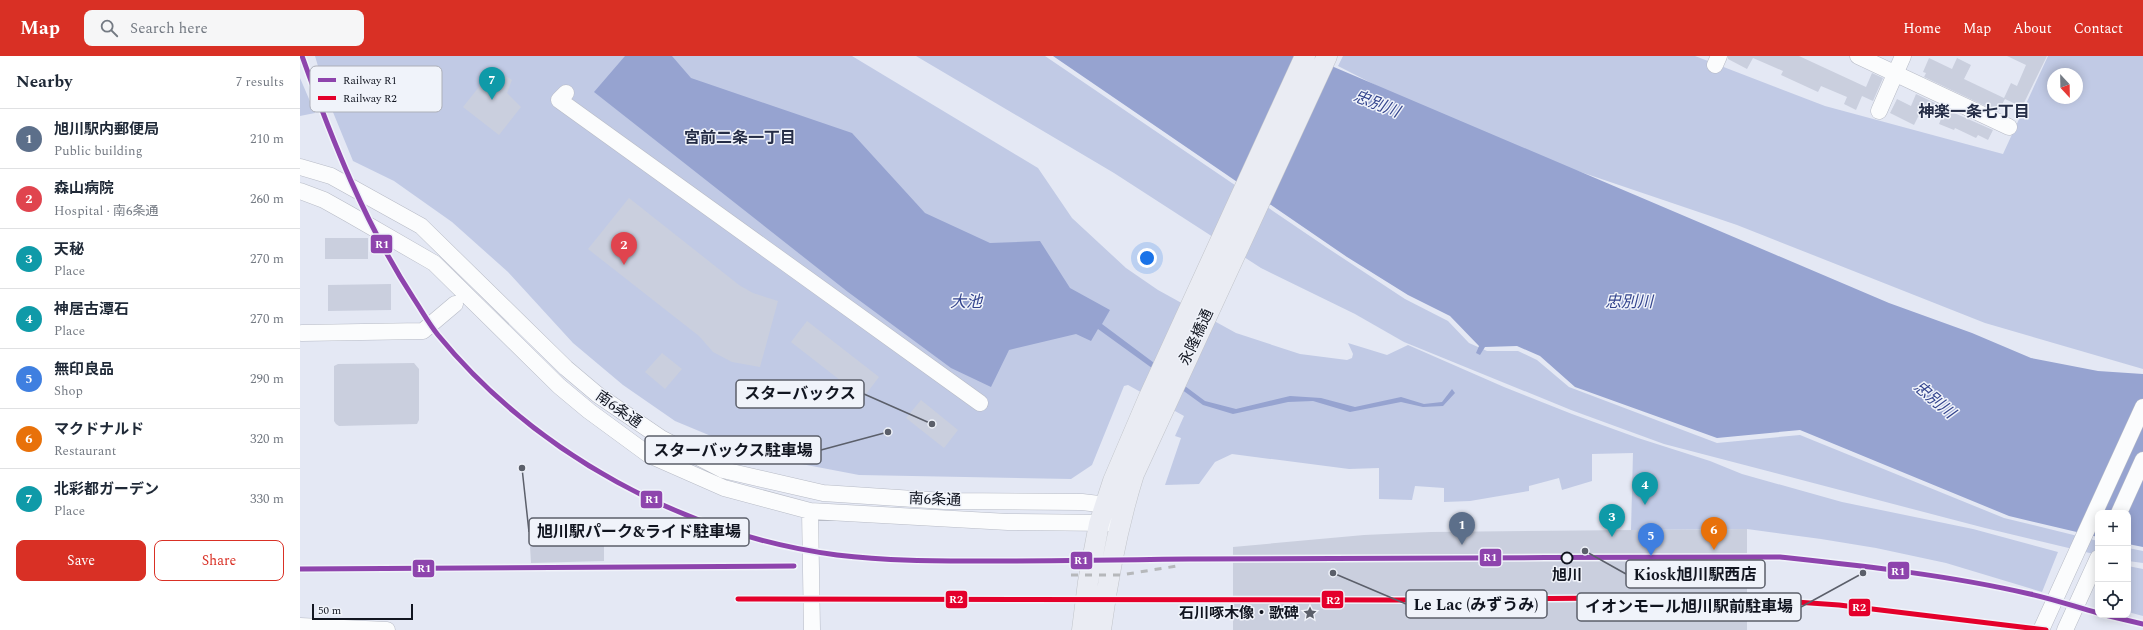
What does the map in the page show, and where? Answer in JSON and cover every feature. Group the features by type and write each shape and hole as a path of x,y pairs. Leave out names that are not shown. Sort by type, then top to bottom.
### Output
{"main road":[{"name":"永隆橋通","path":"1219,266 1306,56"},
{"name":"永隆橋通","path":"1101,630 1117,511 1134,474 1155,405 1219,266 1327,56"},
{"name":"永隆橋通","path":"1082,630 1088,582 1099,524 1117,511"}],"street":[{"path":"1858,56 2009,127"},
{"path":"1879,111 1903,56"},
{"path":"566,93 559,100 980,403"},
{"name":"南6条通","path":"300,167 331,176 421,226 566,368 598,395 661,438 723,470 823,493 1117,511"},
{"name":"南6条通","path":"300,191 343,210 434,263 559,386 589,411 649,455 724,488 810,511 1008,522 1099,524"},
{"path":"302,333 423,331 455,304"},
{"path":"2041,630 2143,407"},
{"path":"2120,510 2143,460"},
{"path":"810,511 812,630"},
{"path":"2065,630 2095,565"},
{"path":"300,626 387,630"}],"shaded area":[{"path":"315,56 852,56 1038,168 1072,218 1126,268 1158,290 1236,333 1300,354 1347,360 1352,358 1353,354 1348,343 1387,355 1408,345 1504,387 1572,414 1638,438 1710,461 1742,474 1842,502 1973,529 2058,552 2042,592 1946,563 1876,548 1821,539 1747,529 1631,530 1633,453 1592,454 1592,481 1562,490 1559,478 1529,486 1529,491 1470,501 1444,502 1444,488 1415,486 1412,500 1379,499 1379,468 1349,469 1232,454 1215,462 1199,484 1165,485 1181,438 1175,436 1184,416 1128,385 1124,386 1092,465 1071,479 859,475 759,456 675,421 623,385 573,343 508,272 452,222 394,181 353,161 333,112 442,112 442,66 318,66"},
{"path":"916,56 1045,56 1405,299 1448,321 1469,343 1487,351 1518,351 1537,360 1569,387 1717,443 1800,435 2004,518 2095,540 2095,554 1985,528 1664,444 1571,410 1404,342 1355,314 1261,268 1114,173"},
{"path":"1343,56 1695,56 1825,106 2003,154 2048,56 2143,56 2143,369 1985,323 1737,225 1560,165 1430,113 1338,66"},
{"path":"300,78 310,101 310,112 315,113 300,116"},
{"path":"2131,549 2143,551 2143,563 2131,561"},
{"path":"2131,567 2143,569 2143,616 2131,613"}],"water":[{"name":"大池","path":"625,56 672,56 691,78 852,133 925,213 990,243 1040,241 1070,288 1110,310 1102,324 1205,401 1236,409 1290,396 1321,398 1355,407 1401,397 1424,404 1442,402 1452,389 1455,393 1443,406 1423,407 1401,402 1350,412 1313,401 1288,402 1233,414 1203,405 1098,329 1091,341 1076,334 1009,350 991,387 951,368 848,292 594,92"},
{"name":"忠別川","path":"1053,56 1308,56 1889,303 1972,333 2031,358 2098,371 2143,374 2143,547 2131,545 2131,510 2095,510 2095,536 2009,516 1800,430 1717,438 1575,387 1540,356 1517,346 1485,347 1480,355 1476,353 1479,346 1450,316 1408,295 1347,257"}],"building":[{"path":"1728,56 1799,56 1866,87 1872,73 1883,78 1873,101 1862,96 1856,110 1844,104 1847,97 1821,86 1818,92 1781,75 1783,71 1753,58 1747,69 1728,59"},
{"path":"2007,56 2047,56 2022,107 2005,99 1998,112 1924,77 1926,73 1923,72 1929,58 1952,69 1957,58 1971,65 1964,79 2004,98 2011,83 2017,86 2026,65"},
{"path":"494,68 512,80 507,93 521,107 499,135 463,107"},
{"path":"1916,94 1939,105 1934,113 1923,107 1914,125 1890,113 1897,99 1911,106"},
{"path":"1945,109 1993,130 1988,140 1978,135 1976,138 1955,128 1954,130 1939,124"},
{"path":"629,198 739,285 753,293 778,301 760,367 732,362 713,352 699,336 588,249"},
{"path":"325,238 368,238 368,259 325,259"},
{"path":"391,284 391,310 328,311 328,285"},
{"path":"807,321 879,377 863,398 791,342"},
{"path":"662,353 682,369 665,389 645,372"},
{"path":"414,363 419,369 419,420 417,424 339,426 336,424 334,421 334,366 338,364"},
{"path":"921,400 958,430 944,448 906,418"},
{"name":"旭川","path":"1747,529 1747,630 1233,630 1233,547 1364,535 1431,532"},
{"path":"604,543 604,561 531,563 530,546"}],"railway":[{"path":"302,56 310,78"},
{"path":"322,112 351,181 396,270 438,335 477,378 520,417 567,452 617,482 670,508 724,529 780,545 837,555 947,561 1780,557 1968,581 2039,596 2095,612"},
{"path":"1071,575 1121,575 1177,566"}],"rail line":[{"name":"R1","path":"302,56 310,78"},
{"name":"R1","path":"322,112 351,181 396,270 438,335 477,378 520,417 567,452 617,482 670,508 724,529 780,545 837,555 947,561 1780,557 1968,581 2039,596 2095,612"},
{"name":"R1","path":"300,569 794,566"},
{"name":"R2","path":"738,599 1400,600 1723,597 1839,605 2046,630"},
{"name":"R1","path":"2118,618 2143,624"}],"place":[{"name":"北彩都ガーデン","path":"492,100"},
{"name":"森山病院","path":"624,265"},
{"name":"スターバックス","path":"932,424"},
{"name":"スターバックス駐車場","path":"888,432"},
{"name":"旭川駅パーク&ライド駐車場","path":"522,468"},
{"name":"神居古潭石","path":"1645,505"},
{"name":"天秘","path":"1612,537"},
{"name":"旭川駅内郵便局","path":"1462,545"},
{"name":"マクドナルド","path":"1714,550"},
{"name":"Kiosk旭川駅西店","path":"1585,551"},
{"name":"無印良品","path":"1651,556"},
{"name":"旭川","path":"1567,558"},
{"name":"Le Lac (みずうみ)","path":"1333,573"},
{"name":"イオンモール旭川駅前駐車場","path":"1863,573"},
{"name":"石川啄木像・歌碑","path":"1310,613"}],"district":[{"name":"神楽一条七丁目","path":"1974,111"},
{"name":"宮前二条一丁目","path":"740,137"}]}
